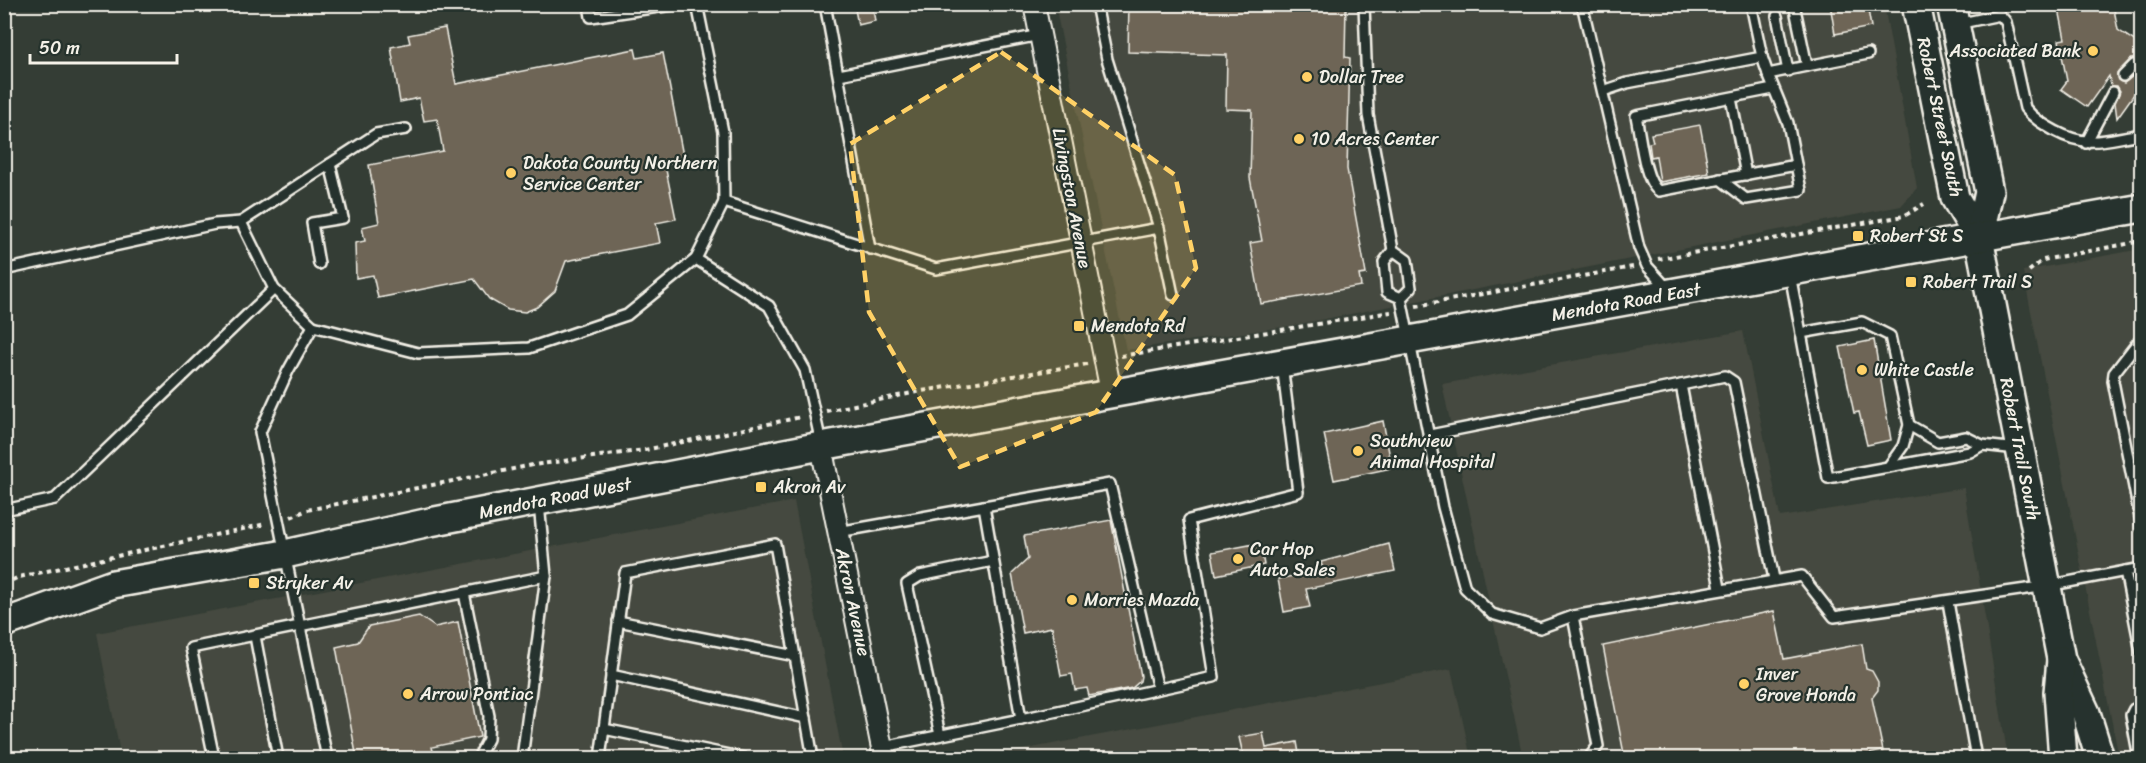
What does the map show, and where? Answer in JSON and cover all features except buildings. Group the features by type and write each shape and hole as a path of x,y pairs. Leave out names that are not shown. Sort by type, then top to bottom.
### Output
{"street":[{"name":"Livingston Avenue","path":"1034,4 1111,392"},
{"name":"Robert Street South","path":"1916,4 1955,198 1979,238"},
{"name":"Robert Street South","path":"1953,15 1989,192 1979,238"},
{"name":"Mendota Road East","path":"1111,392 1673,294 2142,208"},
{"name":"Robert Trail South","path":"1979,238 2061,659 2086,713 2100,759"},
{"name":"Mendota Road West","path":"4,623 113,584 285,554 538,501 1111,392"},
{"name":"Akron Avenue","path":"821,446 884,753"},
{"name":"Robert Trail South","path":"2061,659 2058,702 2063,759"}],"lane":[{"path":"589,4 591,17 680,4"},
{"path":"241,222 274,289 313,326 418,353 529,348 627,315 696,260 724,202 723,132 697,4"},
{"path":"825,4 870,249"},
{"path":"1096,4 1107,59 1159,228 1173,295"},
{"path":"1364,4 1368,115 1393,250 1407,260 1411,288 1401,298"},
{"path":"1582,4 1641,257 1673,294"},
{"path":"1720,179 1746,199 1801,190 1788,123 1762,57 1751,4"},
{"path":"1794,4 1807,66"},
{"path":"1953,15 2000,15 2006,22 2025,108 2034,119 2074,141 2086,143 2142,134"},
{"path":"1777,16 1788,70"},
{"path":"839,75 1040,35"},
{"path":"1768,74 1868,54"},
{"path":"1603,90 1627,83 1762,57"},
{"path":"2124,76 2134,65 2142,62"},
{"path":"1773,89 1636,116 1653,188 1659,191 1796,165"},
{"path":"2086,143 2114,92"},
{"path":"1731,98 1746,175"},
{"path":"4,270 215,224 241,222 375,134 406,129"},
{"path":"319,264 312,223 343,218 330,164"},
{"path":"724,202 936,269 1082,244 1159,228"},
{"path":"1393,250 1384,262 1387,292 1401,298"},
{"path":"696,260 769,306 805,370 821,446"},
{"path":"1789,272 1828,478 1970,452 1982,445"},
{"path":"4,510 55,499 274,289"},
{"path":"1401,298 1412,339 1443,507 1465,588 1492,614 1540,628 1573,616 1720,588 1802,576 1834,617 1948,602 2142,568"},
{"path":"1801,333 1862,322 1890,336 1910,424 1904,446 1888,467"},
{"path":"313,326 288,371 260,432 327,759"},
{"path":"2142,337 2114,373 2113,381 2142,528"},
{"path":"884,753 940,735 1214,677 1189,520 1298,492 1282,362"},
{"path":"1430,435 1725,376 1734,382 1774,579"},
{"path":"1681,385 1720,588"},
{"path":"1910,424 1938,442 1966,437 1982,445 2019,449"},
{"path":"838,532 1110,484 1158,689"},
{"path":"522,759 546,576 538,501"},
{"path":"984,506 1021,719"},
{"path":"600,759 625,573 775,544 813,759"},
{"path":"940,735 907,584 920,576 993,561"},
{"path":"2125,571 2142,657"},
{"path":"214,759 191,648 300,628 546,576"},
{"path":"464,593 489,716 488,739 478,759"},
{"path":"1948,602 1976,759"},
{"path":"1573,616 1598,746 1589,759"},
{"path":"618,621 795,656"},
{"path":"255,636 278,759"},
{"path":"611,675 806,718"},
{"path":"2139,759 2131,715 2134,709 2142,707"},
{"path":"604,729 744,759"}],"path":[{"path":"1657,259 1808,231 1862,225 1904,216 1924,204"},
{"path":"2029,271 2043,260 2142,241"},
{"path":"1447,299 1634,266"},
{"path":"1129,354 1364,318"},
{"path":"840,408 922,391 1070,368"},
{"path":"307,510 533,465 645,450 787,420"},
{"path":"4,584 19,577 253,526"}],"highlighted area":[{"path":"1001,52 1175,175 1196,268 1096,412 960,467 869,312 850,144"}],"shaded area":[{"name":"10 Acres Center","path":"1055,5 1884,5 1917,188 1901,206 1289,326 1126,350"},
{"path":"2141,249 2141,758 2119,758 2023,271"},
{"path":"1743,331 1780,517 1964,488 2008,758 1523,758 1442,384"},
{"path":"794,501 843,758 121,758 97,633"},
{"path":"1451,669 1471,758 978,758"}],"place":[{"name":"Associated Bank","path":"2093,51"},
{"name":"Dollar Tree","path":"1307,77"},
{"name":"10 Acres Center","path":"1299,139"},
{"name":"Dakota County Northern Service Center","path":"511,173"},
{"name":"Robert St S","path":"1858,236"},
{"name":"Robert Trail S","path":"1911,282"},
{"name":"Mendota Rd","path":"1079,326"},
{"name":"White Castle","path":"1862,370"},
{"name":"Southview Animal Hospital","path":"1358,451"},
{"name":"Akron Av","path":"761,487"},
{"name":"Car Hop Auto Sales","path":"1238,559"},
{"name":"Stryker Av","path":"254,583"},
{"name":"Morries Mazda","path":"1072,600"},
{"name":"Inver Grove Honda","path":"1744,684"},
{"name":"Arrow Pontiac","path":"408,694"}]}
